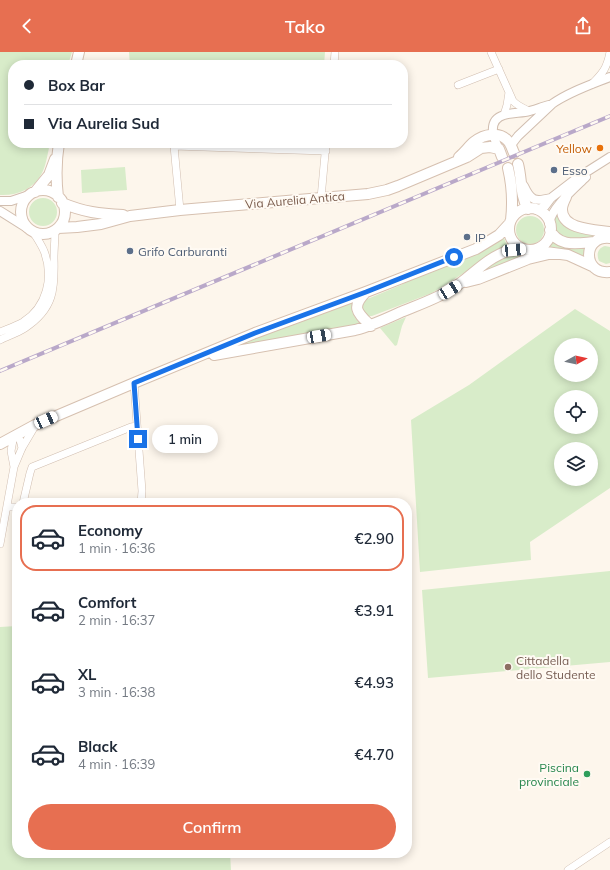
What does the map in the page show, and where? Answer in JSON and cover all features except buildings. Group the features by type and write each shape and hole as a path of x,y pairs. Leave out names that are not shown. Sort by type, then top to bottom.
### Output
{"main road":[{"name":"Via Aurelia Antica","path":"454,162 478,139 488,135 493,135"},
{"path":"493,135 501,136 508,141 512,149"},
{"name":"Via Aurelia Antica","path":"30,230 42,234 49,233 56,229 101,224 130,216 180,210 377,193 398,186 467,157 481,148 490,147 500,153"},
{"path":"30,230 23,222 21,213 23,203 48,175 58,148"},
{"path":"56,229 62,223 64,216 57,178 58,148"},
{"path":"518,164 523,198 533,210 546,216 553,236 566,243 576,244 595,242 604,238 610,238"},
{"path":"508,168 512,203 509,232 512,241 523,249"},
{"name":"Via Aurelia Antica","path":"32,194 42,190 49,192 60,200 78,209 97,213 130,216"},
{"path":"566,197 562,207 562,212 567,222 580,227 610,232"},
{"path":"0,444 35,425 255,333 476,249 499,235 513,217 520,211 533,210"},
{"path":"535,250 546,242 550,226"},
{"path":"592,266 589,250 595,242"},
{"path":"188,361 227,352 371,326 423,304 450,290 460,284 491,259 508,251 523,249 568,255 592,266 600,272 608,274"},
{"path":"460,284 478,279 528,259 553,253"},
{"path":"366,292 360,298 358,309 362,317 371,326"}],"street":[{"path":"491,52 516,104 529,111"},
{"path":"592,84 602,74 608,63 610,52"},
{"path":"458,85 499,69"},
{"path":"512,149 518,136 552,104 568,94 610,77"},
{"path":"504,115 509,91"},
{"path":"500,153 495,142 492,128 493,123 499,117 529,111 552,104"},
{"path":"174,148 180,210"},
{"path":"235,148 326,151 321,198"},
{"path":"533,210 541,209 551,198 577,178 610,157"},
{"path":"550,226 553,212 596,166"},
{"path":"521,179 527,194 532,199 539,200 551,198"},
{"name":"Via Aurelia Antica","path":"0,201 12,201 32,194"},
{"path":"0,211 30,230 44,251 48,276 48,287 39,307 29,317 0,332"},
{"path":"0,340 26,327 39,316 49,303 53,293 55,281 56,229"},
{"path":"134,383 142,498"},
{"path":"0,544 14,467 22,448 35,425"},
{"path":"24,498 31,469 36,465 131,426 137,426"},
{"path":"14,467 11,451 15,435 20,440 22,448"},
{"path":"0,444 11,451"},
{"path":"7,507 12,507"},
{"path":"568,870 610,842"}],"green space":[{"path":"0,52 72,52 70,60 8,60 8,148 49,148 45,167 39,179 30,187 19,193 0,195"},
{"path":"129,52 325,52 324,60 130,60"},
{"path":"125,167 127,190 82,193 81,170"},
{"path":"43,198 49,199 53,202 56,206 56,218 53,222 49,225 43,226 37,225 33,222 30,218 29,212 30,206 33,202 37,199"},
{"path":"557,211 566,227 575,230 593,232 596,235 584,240 566,239 554,231 553,225"},
{"path":"530,216 540,220 544,230 540,240 530,244 520,240 516,230 520,220"},
{"path":"504,238 510,248 494,254 432,293 372,316 366,316 361,306 365,300 401,285 417,276 477,253"},
{"path":"551,239 585,247 584,256 555,247 546,247"},
{"path":"605,246 610,247 610,263 606,264 599,261 598,256 599,250"},
{"path":"522,254 522,256 478,275 498,260 508,256"},
{"path":"353,300 353,313 361,324 240,346 237,345"},
{"path":"575,309 610,331 610,488 530,542 531,560 420,572 411,420 469,385"},
{"path":"406,317 397,345 395,346 380,328"},
{"path":"610,571 610,662 428,678 422,590"},
{"path":"12,626 12,858 230,858 231,870 0,870 0,627"}],"railway":[{"path":"0,371 610,116"}],"place":[{"name":"Yellow","path":"600,148"},
{"name":"Esso","path":"554,170"},
{"name":"IP","path":"467,237"},
{"name":"Grifo Carburanti","path":"130,251"},
{"name":"Cittadella dello Studente","path":"508,667"},
{"name":"Piscina provinciale","path":"587,774"}],"route":[{"path":"138,439 134,383 255,333 366,292 454,257"}]}
